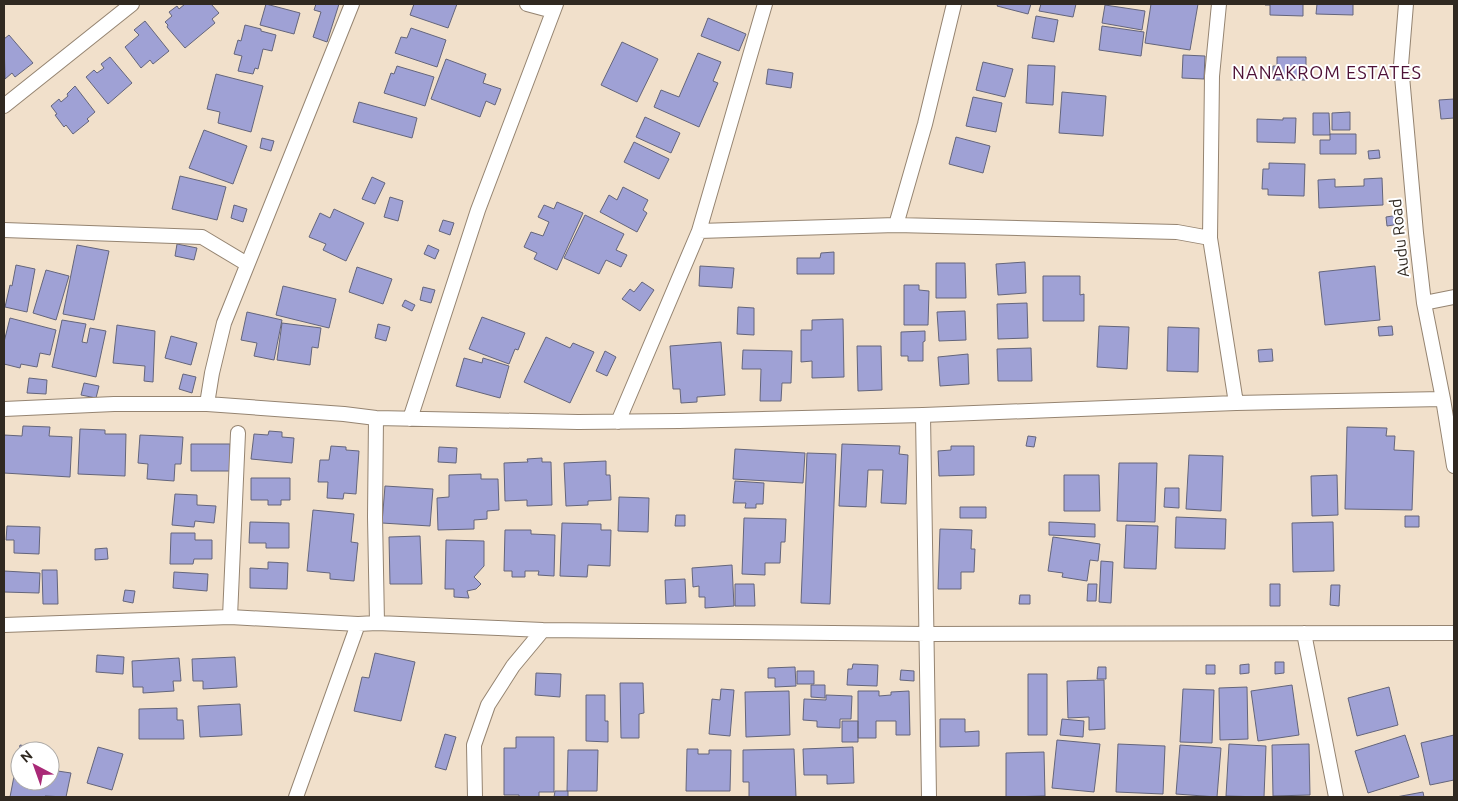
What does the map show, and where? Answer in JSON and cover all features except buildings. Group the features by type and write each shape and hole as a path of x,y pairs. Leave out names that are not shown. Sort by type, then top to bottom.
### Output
{"street":[{"path":"4,106 132,4"},
{"path":"207,404 224,323 352,4"},
{"path":"410,419 478,210 555,7 527,4"},
{"path":"618,422 699,231 765,4"},
{"path":"896,225 926,124 954,4"},
{"path":"1219,4 1212,76 1210,238 1236,403"},
{"name":"Audu Road","path":"1406,4 1401,65 1416,233 1424,303 1454,466"},
{"path":"699,231 896,225 1177,232 1210,238"},
{"path":"4,230 202,237 247,264"},
{"path":"1424,303 1454,297"},
{"path":"4,409 114,404 207,404 376,418 618,422 923,415 1236,403 1443,399"},
{"path":"923,415 929,797"},
{"path":"376,418 377,623"},
{"path":"230,617 238,433"},
{"path":"4,625 230,617 358,624 377,623 543,630 926,634 1454,633"},
{"path":"296,797 358,624"},
{"path":"475,797 474,746 488,705 513,666 543,630"},
{"path":"1304,633 1336,797"}],"district":[{"name":"NANAKROM ESTATES","path":"1327,73"}]}
